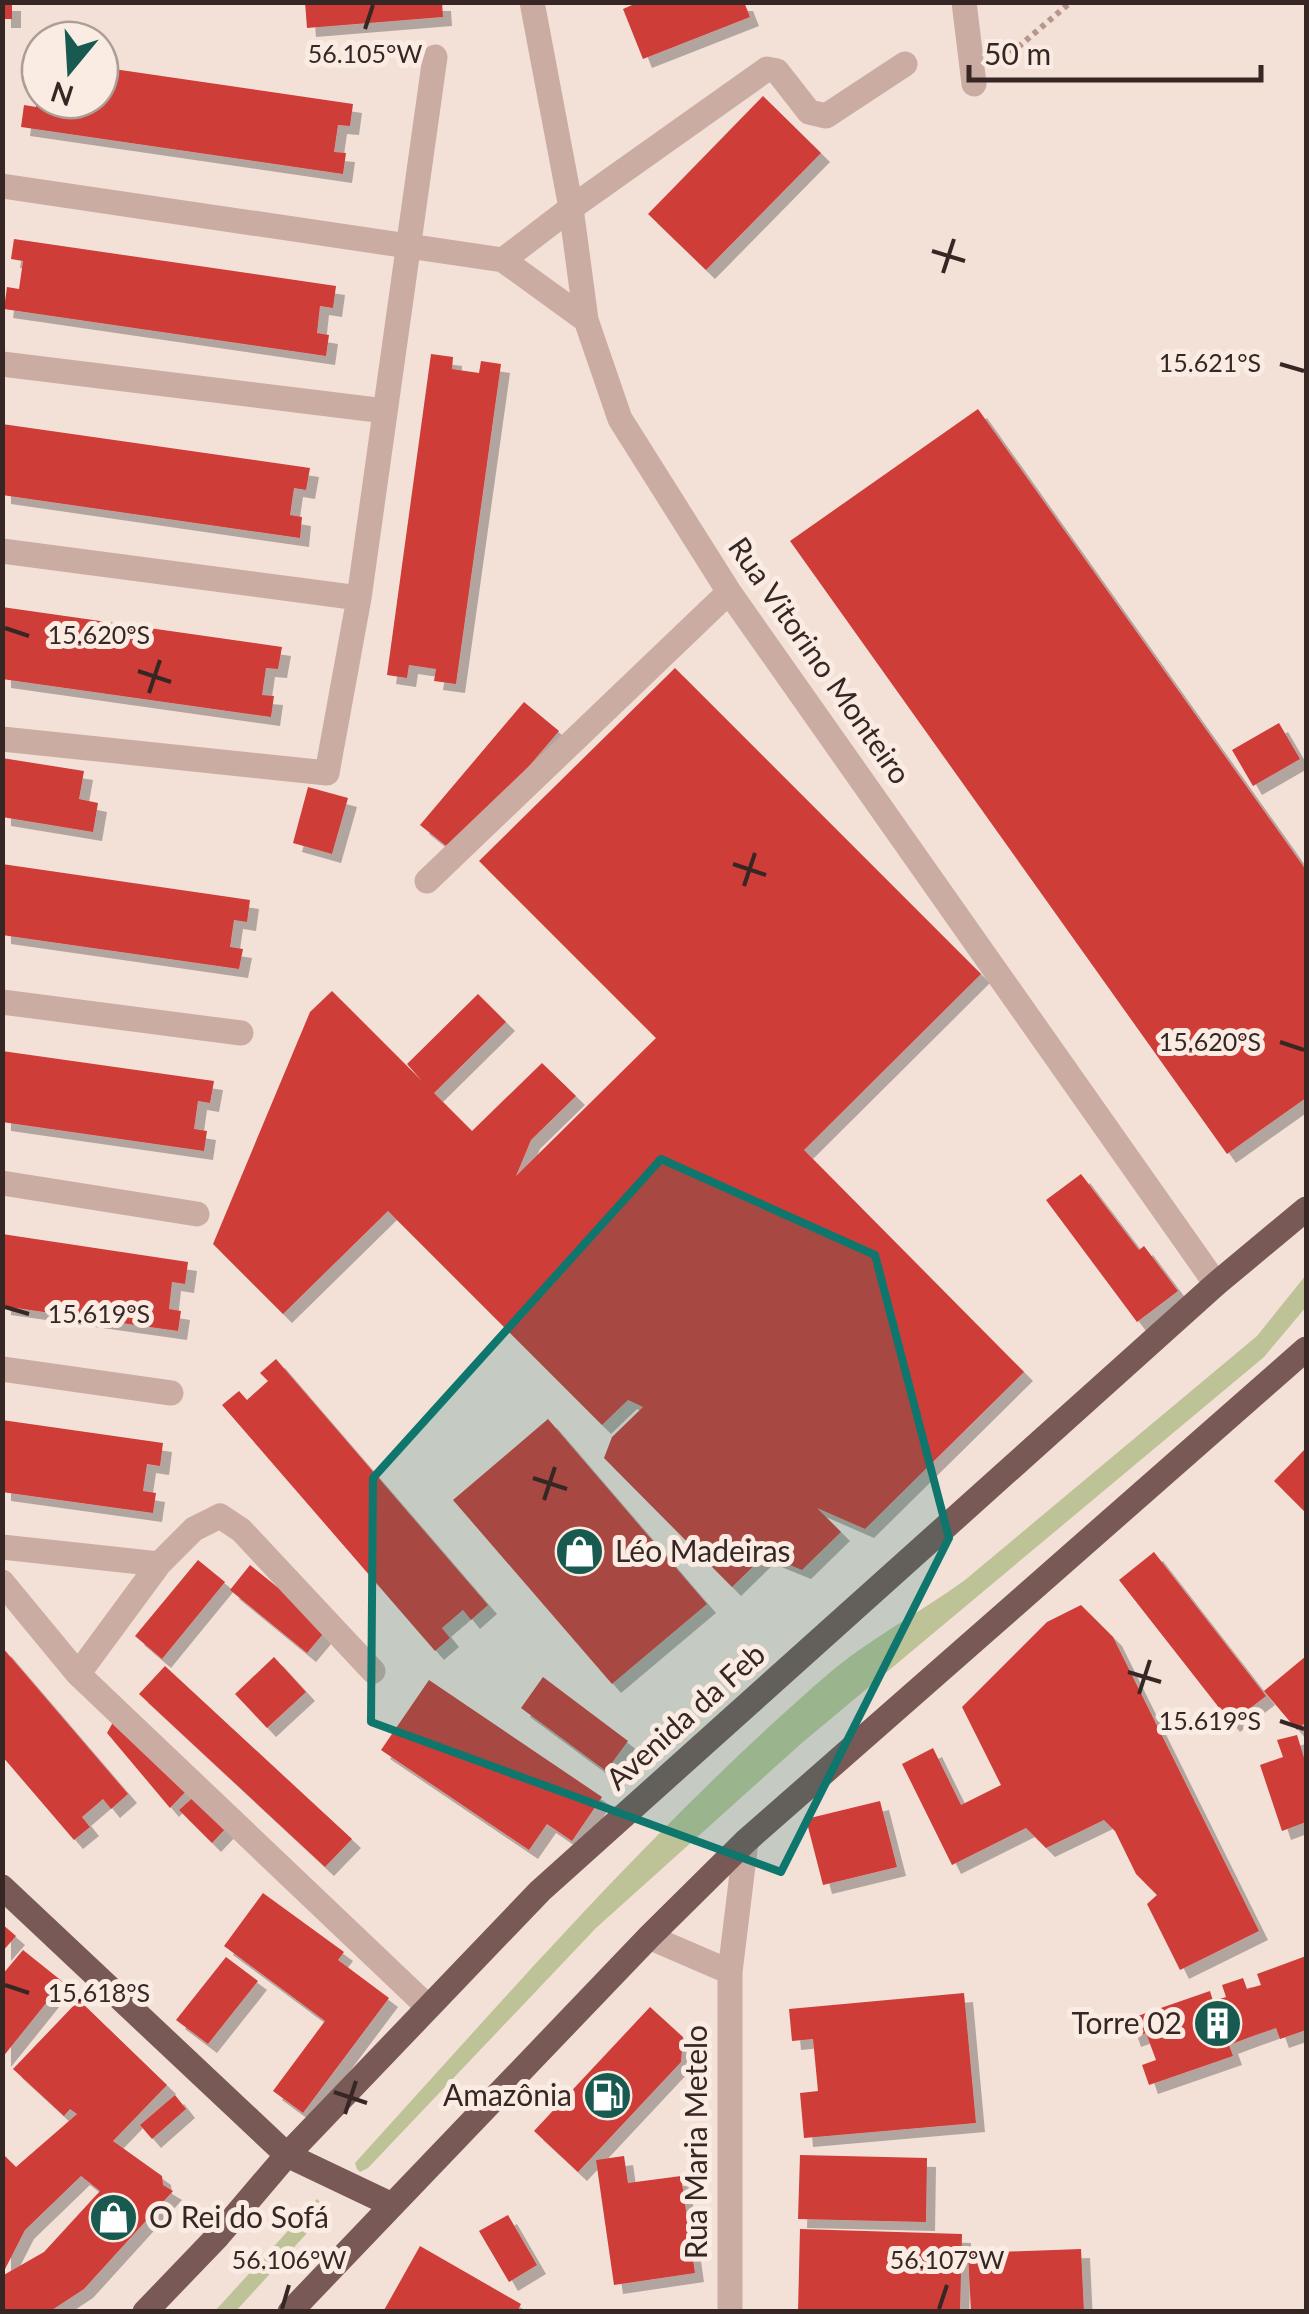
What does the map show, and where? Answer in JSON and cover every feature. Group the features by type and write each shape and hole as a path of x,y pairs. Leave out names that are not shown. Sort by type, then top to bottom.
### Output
{"main road":[{"name":"Avenida da Feb","path":"146,2312 287,2155 540,1891 1216,1284 1306,1208"},
{"path":"290,2312 648,1937 746,1841 1306,1349"},
{"path":"2,1887 287,2155 390,2204"}],"street":[{"name":"Rua Vitorino Monteiro","path":"532,2 571,208 586,320 620,419 728,592 1216,1284"},
{"path":"964,2 974,84"},
{"path":"2,739 327,773 359,598 435,57"},
{"path":"503,260 768,70 777,71 810,112 826,116 905,64"},
{"path":"2,186 503,260 586,320"},
{"path":"2,364 385,412"},
{"path":"2,551 359,598"},
{"path":"427,881 728,592"},
{"path":"2,1002 241,1033"},
{"path":"2,1183 197,1214"},
{"path":"2,1369 171,1393"},
{"path":"78,1674 159,1564 194,1530 220,1516 242,1530 374,1670"},
{"path":"2,1548 159,1564"},
{"path":"2,1582 78,1674 428,2007"},
{"name":"Rua Maria Metelo","path":"730,2312 730,1972 746,1841"},
{"path":"648,1937 730,1972"}],"path":[{"path":"974,84 1071,2"}],"highlighted area":[{"path":"661,1159 875,1255 949,1538 781,1872 371,1722 373,1478"}],"green space":[{"path":"1306,1275 1306,1307 1264,1357 803,1742 596,1928 368,2168 360,2172 357,2169 355,2163 584,1912 702,1790 827,1675 965,1580 1257,1336"},
{"path":"317,2199 328,2210 236,2311 215,2311"}],"building":[{"path":"2,2 12,2 12,19 2,19"},
{"path":"305,2 442,2 443,17 307,28"},
{"path":"639,2 744,2 750,17 643,59 623,9"},
{"path":"120,70 353,104 350,126 338,125 334,152 346,153 343,174 21,127 22,120 120,120"},
{"path":"763,96 821,153 706,270 648,214"},
{"path":"14,239 336,286 333,308 320,306 317,333 329,335 326,356 4,309 7,287 19,289 23,261 11,259"},
{"path":"431,354 453,357 452,369 479,373 481,361 501,364 456,684 434,681 436,669 409,665 407,678 387,675"},
{"path":"978,409 1306,870 1306,1098 1227,1154 790,541"},
{"path":"2,424 310,468 306,490 294,488 290,515 302,517 300,538 2,495"},
{"path":"2,607 282,647 278,669 266,668 262,695 274,696 271,717 2,679"},
{"path":"675,668 981,974 804,1150 1024,1372 865,1529 817,1508 841,1532 802,1570 765,1555 732,1587 604,1458 612,1437 643,1407 628,1400 602,1425 388,1211 283,1314 213,1244 310,1012 332,991 422,1081 407,1064 478,994 506,1022 434,1093 472,1131 542,1063 576,1096 531,1140 516,1176 656,1038 479,861"},
{"path":"524,702 559,731 455,853 420,825"},
{"path":"1279,723 1300,759 1253,786 1232,750"},
{"path":"2,758 84,771 79,799 98,803 93,832 2,817"},
{"path":"308,787 348,798 332,854 293,843"},
{"path":"2,864 250,900 247,922 234,920 230,947 243,949 239,969 2,935"},
{"path":"2,1051 214,1081 210,1103 198,1101 194,1129 207,1131 204,1151 2,1122"},
{"path":"1081,1174 1139,1250 1144,1246 1178,1291 1137,1322 1046,1200"},
{"path":"2,1234 188,1262 185,1284 172,1282 169,1309 181,1311 178,1331 2,1306"},
{"path":"276,1359 488,1605 471,1620 463,1610 442,1628 450,1638 435,1651 222,1405 239,1391 247,1400 268,1381 260,1373"},
{"name":"Léo Madeiras","path":"548,1419 707,1604 612,1684 453,1500"},
{"path":"2,1420 163,1443 160,1466 147,1464 143,1491 156,1493 153,1513 2,1492"},
{"path":"1306,1448 1306,1513 1274,1481"},
{"path":"1154,1552 1266,1696 1231,1723 1119,1580"},
{"path":"198,1560 225,1582 162,1659 135,1636"},
{"path":"250,1565 328,1628 307,1653 230,1590"},
{"path":"1081,1605 1113,1637 1259,1931 1180,1970 1147,1904 1157,1895 1136,1874 1115,1831 1104,1820 1046,1848 1026,1828 952,1865 902,1764 933,1748 961,1805 1001,1785 962,1707 1047,1622"},
{"path":"2,1647 128,1794 111,1809 103,1799 82,1817 90,1827 74,1840 2,1756"},
{"path":"1306,1656 1306,1722 1297,1730 1264,1691"},
{"path":"274,1657 306,1692 267,1728 235,1694"},
{"path":"165,1666 352,1839 325,1867 139,1694"},
{"path":"543,1677 628,1741 606,1771 521,1708"},
{"path":"429,1680 602,1797 572,1841 547,1824 529,1850 381,1750"},
{"path":"116,1717 191,1786 170,1808 107,1733"},
{"path":"1297,1735 1306,1764 1306,1822 1282,1831 1260,1765 1283,1757 1277,1740"},
{"path":"197,1794 228,1826 212,1843 179,1810"},
{"path":"880,1801 897,1867 823,1885 806,1819"},
{"path":"263,1893 344,1952 338,1960 389,1998 303,2113 273,2091 325,2021 224,1946"},
{"path":"2,1924 16,1936 2,1952"},
{"path":"23,1950 63,1982 2,2058 2,1975"},
{"name":"Torre 02","path":"1306,1956 1306,2030 1280,2039 1276,2028 1253,2036 1229,2045 1233,2056 1149,2085 1142,2065 1156,2060 1146,2033 1132,2038 1126,2020 1210,1991 1213,2001 1226,1997 1222,1985 1243,1978 1247,1989 1261,1985 1257,1974"},
{"path":"226,1957 258,1981 208,2044 176,2020"},
{"path":"964,1993 976,2123 804,2138 800,2093 818,2091 813,2039 792,2041 789,2009"},
{"name":"O Rei do Sofá","path":"79,2000 167,2085 113,2141 162,2176 163,2185 173,2191 84,2289 49,2312 2,2312 2,2276 44,2252 100,2191 81,2176 25,2230 2,2275 2,2153 16,2167 77,2114 70,2109 64,2116 13,2069"},
{"name":"Amazônia","path":"650,2007 683,2037 681,2062 578,2172 534,2131"},
{"path":"175,2095 186,2109 152,2139 140,2125"},
{"path":"800,2155 927,2158 926,2222 798,2219"},
{"path":"624,2156 628,2183 681,2176 695,2273 614,2285 596,2160"},
{"path":"508,2215 537,2265 509,2282 479,2231"},
{"path":"800,2229 962,2234 960,2312 798,2312"},
{"path":"420,2246 521,2304 517,2312 383,2312"},
{"path":"1081,2249 1084,2312 971,2312 968,2253"}],"place":[{"name":"Léo Madeiras","path":"580,1552"},
{"name":"Torre 02","path":"1217,2024"},
{"name":"Amazônia","path":"607,2096"},
{"name":"O Rei do Sofá","path":"114,2218"}]}
